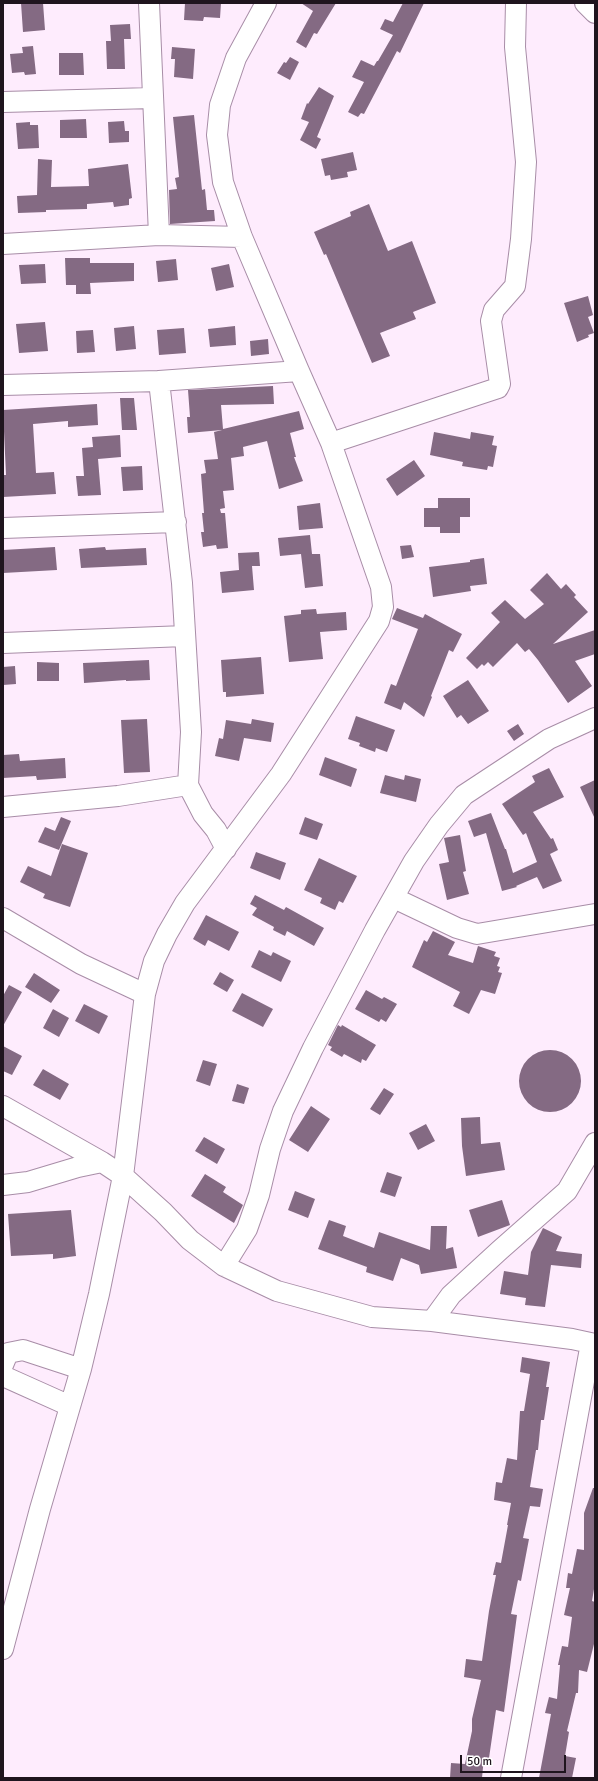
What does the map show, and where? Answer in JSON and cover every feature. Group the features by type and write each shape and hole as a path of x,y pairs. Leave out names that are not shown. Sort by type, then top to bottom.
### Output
{"street":[{"path":"149,3 159,235"},
{"path":"3,1649 40,1509 81,1369 99,1294 123,1176 136,1082 145,994 154,961 167,934 185,903 281,774 379,621 383,607 381,587 332,443 299,371 242,237 222,182 217,135 220,105 236,58 266,3"},
{"path":"332,443 498,388 500,384 491,321 494,310 515,286 521,239 526,162 515,47 516,3"},
{"path":"585,3 595,13"},
{"path":"3,102 152,98"},
{"path":"3,244 159,235 242,237"},
{"path":"3,385 159,381 299,371"},
{"path":"159,381 176,522 185,636 191,732 188,785 203,814 216,830 226,849"},
{"path":"3,528 176,522"},
{"path":"3,643 185,636"},
{"path":"224,1266 247,1229 252,1216 259,1195 270,1149 283,1111 313,1048 375,930 414,861 439,825 464,795 549,739 595,718"},
{"path":"3,808 118,796 188,785"},
{"path":"394,898 457,928 477,934 595,914"},
{"path":"3,918 81,964 145,994"},
{"path":"3,1106 102,1162 123,1176 163,1212 190,1240 224,1266 277,1291 372,1318 432,1321 593,1343 511,1778"},
{"path":"432,1321 451,1295 567,1191 595,1143"},
{"path":"3,1185 28,1182 78,1167 102,1162"},
{"path":"3,1366 8,1353 23,1350 81,1369"},
{"path":"3,1376 70,1406"}],"building":[{"path":"21,3 43,3 45,30 23,32"},
{"path":"185,3 221,3 220,18 204,17 203,21 184,20"},
{"path":"301,3 336,3 317,34 314,33 306,48 296,42 313,11"},
{"path":"403,3 424,3 400,53 397,51 364,114 361,113 358,117 348,112 364,82 352,77 361,60 374,66 378,61 393,35 380,29 385,19 393,22"},
{"path":"130,24 131,39 124,39 125,69 107,69 106,41 111,41 110,25"},
{"path":"33,46 36,74 25,75 24,72 12,73 10,54 23,53 22,47"},
{"path":"172,47 195,49 193,79 174,77 175,59 171,59"},
{"path":"59,53 83,53 84,75 59,75"},
{"path":"290,57 299,62 290,80 277,73 284,62 286,63"},
{"path":"319,87 334,96 317,137 321,139 316,149 300,140 309,122 301,119 307,103 308,104"},
{"path":"194,115 202,190 205,189 207,210 214,210 215,221 170,224 169,190 177,189 175,178 179,177 173,117"},
{"path":"86,119 87,138 60,138 60,120"},
{"path":"124,121 125,131 129,131 129,142 109,143 108,122"},
{"path":"30,122 30,125 38,125 39,148 18,149 16,123"},
{"path":"353,152 357,170 347,172 348,177 331,180 330,175 325,176 321,159"},
{"path":"38,159 52,160 51,187 89,186 88,169 128,164 132,198 129,199 129,205 114,207 113,202 87,204 87,209 46,210 46,212 18,213 17,196 37,195"},
{"path":"369,204 388,251 412,241 436,303 413,312 416,319 380,333 390,356 372,363 326,254 324,255 314,232 351,216 350,212"},
{"path":"65,258 90,258 90,263 134,263 134,281 90,283 91,294 76,294 76,285 66,285"},
{"path":"176,259 178,280 158,282 156,261"},
{"path":"45,264 46,283 21,284 19,265"},
{"path":"229,264 234,287 216,291 211,268"},
{"path":"588,296 593,315 588,317 594,333 577,342 564,303"},
{"path":"45,322 48,351 19,353 16,324"},
{"path":"134,326 136,349 116,351 114,328"},
{"path":"235,326 236,345 210,347 208,329"},
{"path":"184,328 186,353 159,355 157,330"},
{"path":"93,330 95,352 77,353 76,331"},
{"path":"268,339 269,354 251,356 250,341"},
{"path":"273,386 274,404 221,405 223,429 299,411 304,429 290,433 296,457 294,457 303,481 279,489 267,441 243,447 244,456 231,458 234,490 223,491 225,508 220,509 221,513 225,513 228,548 217,549 216,545 203,547 201,532 204,532 202,513 204,513 201,474 206,473 204,460 218,459 214,432 222,430 188,433 187,417 190,417 188,390"},
{"path":"120,398 134,398 137,430 122,430"},
{"path":"97,404 98,425 68,427 68,421 33,424 36,473 54,472 56,494 3,497 3,475 6,475 3,410"},
{"path":"434,432 470,439 471,432 494,436 492,445 497,446 493,467 488,466 487,470 462,466 463,462 430,455"},
{"path":"120,435 121,457 98,459 101,495 78,496 76,476 84,476 82,448 93,447 92,437"},
{"path":"414,460 425,476 397,496 386,479"},
{"path":"142,466 143,490 123,491 121,467"},
{"path":"438,498 470,498 470,517 460,517 460,533 440,533 440,527 424,527 424,508 438,508"},
{"path":"320,503 323,528 299,530 297,506"},
{"path":"310,535 312,554 320,554 323,586 305,588 301,554 280,556 278,538"},
{"path":"411,545 414,557 402,559 400,546"},
{"path":"55,547 57,570 3,573 3,550"},
{"path":"105,547 106,550 146,548 147,565 81,568 79,549"},
{"path":"259,552 260,566 252,566 254,590 222,593 220,572 239,570 238,553"},
{"path":"484,558 487,584 470,586 471,591 433,597 429,567 470,562 470,560"},
{"path":"547,573 561,589 566,584 576,595 574,597 588,612 553,644 595,630 595,654 575,661 592,686 568,703 529,649 525,652 517,643 493,667 488,662 484,666 482,664 477,669 466,658 500,622 491,613 505,600 525,619 544,604 530,590"},
{"path":"397,608 423,618 425,614 462,634 453,652 449,650 424,717 404,702 401,710 384,703 391,684 396,686 418,629 392,619"},
{"path":"316,609 317,614 346,612 347,630 320,632 323,659 289,662 284,616 301,614 301,610"},
{"path":"261,657 264,694 226,697 226,692 223,692 221,660"},
{"path":"149,660 150,680 84,683 83,663"},
{"path":"37,662 59,663 59,681 37,681"},
{"path":"15,666 16,684 3,685 3,667"},
{"path":"468,680 489,711 468,724 461,715 457,718 443,696"},
{"path":"356,716 395,730 387,752 376,748 375,752 359,746 360,743 348,739"},
{"path":"147,719 150,772 124,773 121,720"},
{"path":"252,719 274,723 271,742 244,738 239,761 215,756 219,738 223,739 226,720 251,724"},
{"path":"518,724 524,734 514,741 507,731"},
{"path":"19,754 20,761 65,758 66,778 37,780 36,776 3,778 3,755"},
{"path":"325,757 357,769 351,787 319,775"},
{"path":"549,768 564,797 533,812 551,839 553,838 558,850 550,854 562,881 543,889 537,877 516,886 517,887 502,891 486,833 474,837 468,821 491,813 506,849 513,873 537,862 526,833 523,835 502,804 535,782 532,776"},
{"path":"385,775 404,780 405,775 421,779 416,802 380,793"},
{"path":"595,780 595,819 580,787"},
{"path":"61,817 71,821 59,850 38,842 45,827 55,831"},
{"path":"305,817 323,824 317,840 299,834"},
{"path":"460,835 466,871 463,872 469,894 447,900 439,864 449,862 444,838"},
{"path":"62,844 88,853 70,907 43,898 45,894 20,882 28,866 51,876"},
{"path":"256,852 286,863 280,880 250,868"},
{"path":"319,858 357,876 343,903 339,901 335,910 320,903 322,898 304,890"},
{"path":"255,895 284,910 286,907 324,928 314,946 287,931 285,936 273,930 274,927 252,915 257,908 250,904"},
{"path":"206,915 239,932 229,951 208,940 205,946 193,939"},
{"path":"433,931 455,942 448,955 473,963 478,946 496,952 494,956 500,958 497,966 500,967 498,972 502,973 495,994 481,990 469,1014 453,1006 460,992 412,967 424,940 427,942"},
{"path":"259,950 271,956 273,952 291,961 281,982 251,967"},
{"path":"220,972 234,980 227,992 213,984"},
{"path":"34,973 60,990 51,1003 25,987"},
{"path":"9,985 22,992 3,1026 3,996"},
{"path":"366,990 382,999 384,997 397,1004 386,1022 381,1019 379,1022 355,1009"},
{"path":"242,993 273,1009 263,1027 232,1011"},
{"path":"84,1004 108,1016 99,1034 75,1021"},
{"path":"53,1009 69,1018 59,1037 43,1028"},
{"path":"338,1025 341,1027 342,1025 376,1045 366,1061 362,1059 361,1063 344,1054 342,1057 330,1050 332,1047 328,1045"},
{"path":"3,1046 22,1056 12,1075 3,1071"},
{"path":"550,1050 562,1053 572,1059 578,1069 581,1081 578,1093 572,1103 562,1109 550,1112 538,1109 528,1103 522,1093 519,1081 522,1069 528,1059 538,1053"},
{"path":"203,1060 217,1064 210,1086 196,1081"},
{"path":"43,1069 69,1084 60,1100 33,1085"},
{"path":"237,1084 249,1088 244,1104 232,1101"},
{"path":"384,1088 394,1094 380,1115 370,1109"},
{"path":"311,1106 330,1119 308,1152 289,1140"},
{"path":"480,1117 481,1144 500,1142 505,1170 466,1176 462,1146 461,1118"},
{"path":"426,1124 435,1141 418,1150 409,1133"},
{"path":"204,1137 225,1149 217,1164 195,1151"},
{"path":"387,1172 402,1177 395,1197 380,1192"},
{"path":"205,1174 226,1187 223,1192 243,1205 234,1223 191,1196"},
{"path":"295,1191 315,1199 308,1218 288,1210"},
{"path":"502,1200 510,1225 478,1237 469,1210"},
{"path":"71,1210 76,1256 53,1259 53,1254 11,1256 8,1214"},
{"path":"329,1220 346,1226 343,1236 374,1248 379,1232 430,1250 431,1226 447,1226 446,1249 453,1247 457,1268 421,1274 419,1265 401,1258 393,1281 366,1272 367,1267 318,1249"},
{"path":"543,1228 562,1237 556,1251 582,1254 581,1268 551,1265 545,1307 525,1305 526,1298 500,1294 504,1271 528,1275 531,1252"},
{"path":"522,1357 550,1362 546,1387 549,1387 544,1420 541,1420 538,1450 536,1450 530,1487 543,1489 540,1507 530,1506 523,1538 529,1539 521,1581 518,1580 511,1614 517,1615 504,1712 496,1710 489,1758 484,1757 482,1778 450,1778 451,1763 465,1764 472,1731 472,1719 481,1680 464,1677 466,1659 482,1661 496,1575 493,1575 496,1562 501,1563 508,1525 511,1503 494,1500 496,1482 502,1483 507,1458 517,1460 520,1411 524,1411 530,1374 520,1372"},
{"path":"593,1488 595,1488 595,1583 592,1601 595,1602 595,1640 587,1672 579,1670 578,1693 576,1693 567,1731 569,1732 565,1756 576,1758 572,1778 539,1778 551,1714 545,1713 549,1697 557,1699 560,1665 558,1665 562,1646 568,1647 572,1617 564,1615 570,1588 566,1588 568,1573 572,1574 577,1549 584,1550 584,1513"}]}
